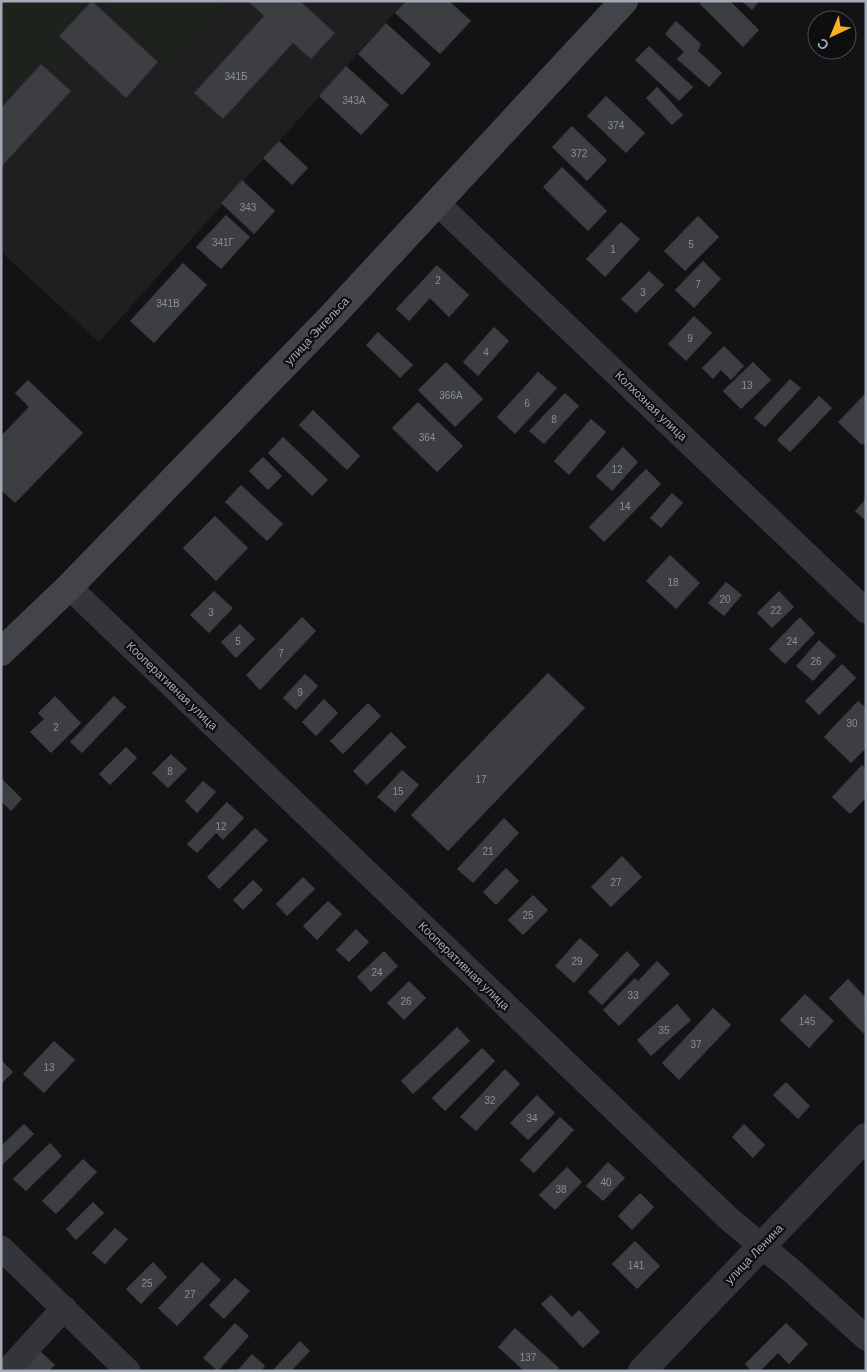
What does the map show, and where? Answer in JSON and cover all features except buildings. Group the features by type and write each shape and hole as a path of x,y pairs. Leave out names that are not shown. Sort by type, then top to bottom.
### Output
{"main road":[{"name":"улица Энгельса","path":"1,652 69,587 325,323 624,1"}],"street":[{"name":"Колхозная улица","path":"436,202 866,611"},
{"name":"Кооперативная улица","path":"69,587 728,1220 761,1246 866,1338"},
{"name":"улица Ленина","path":"642,1371 866,1137"},
{"path":"1,1248 128,1371"},
{"path":"7,1371 64,1308"}],"shaded area":[{"path":"1,1 405,1 99,342 1,252"},
{"path":"1,1 87,1 55,40 70,58 56,73 41,59 1,102"},
{"path":"99,1 227,1 172,67"}]}
